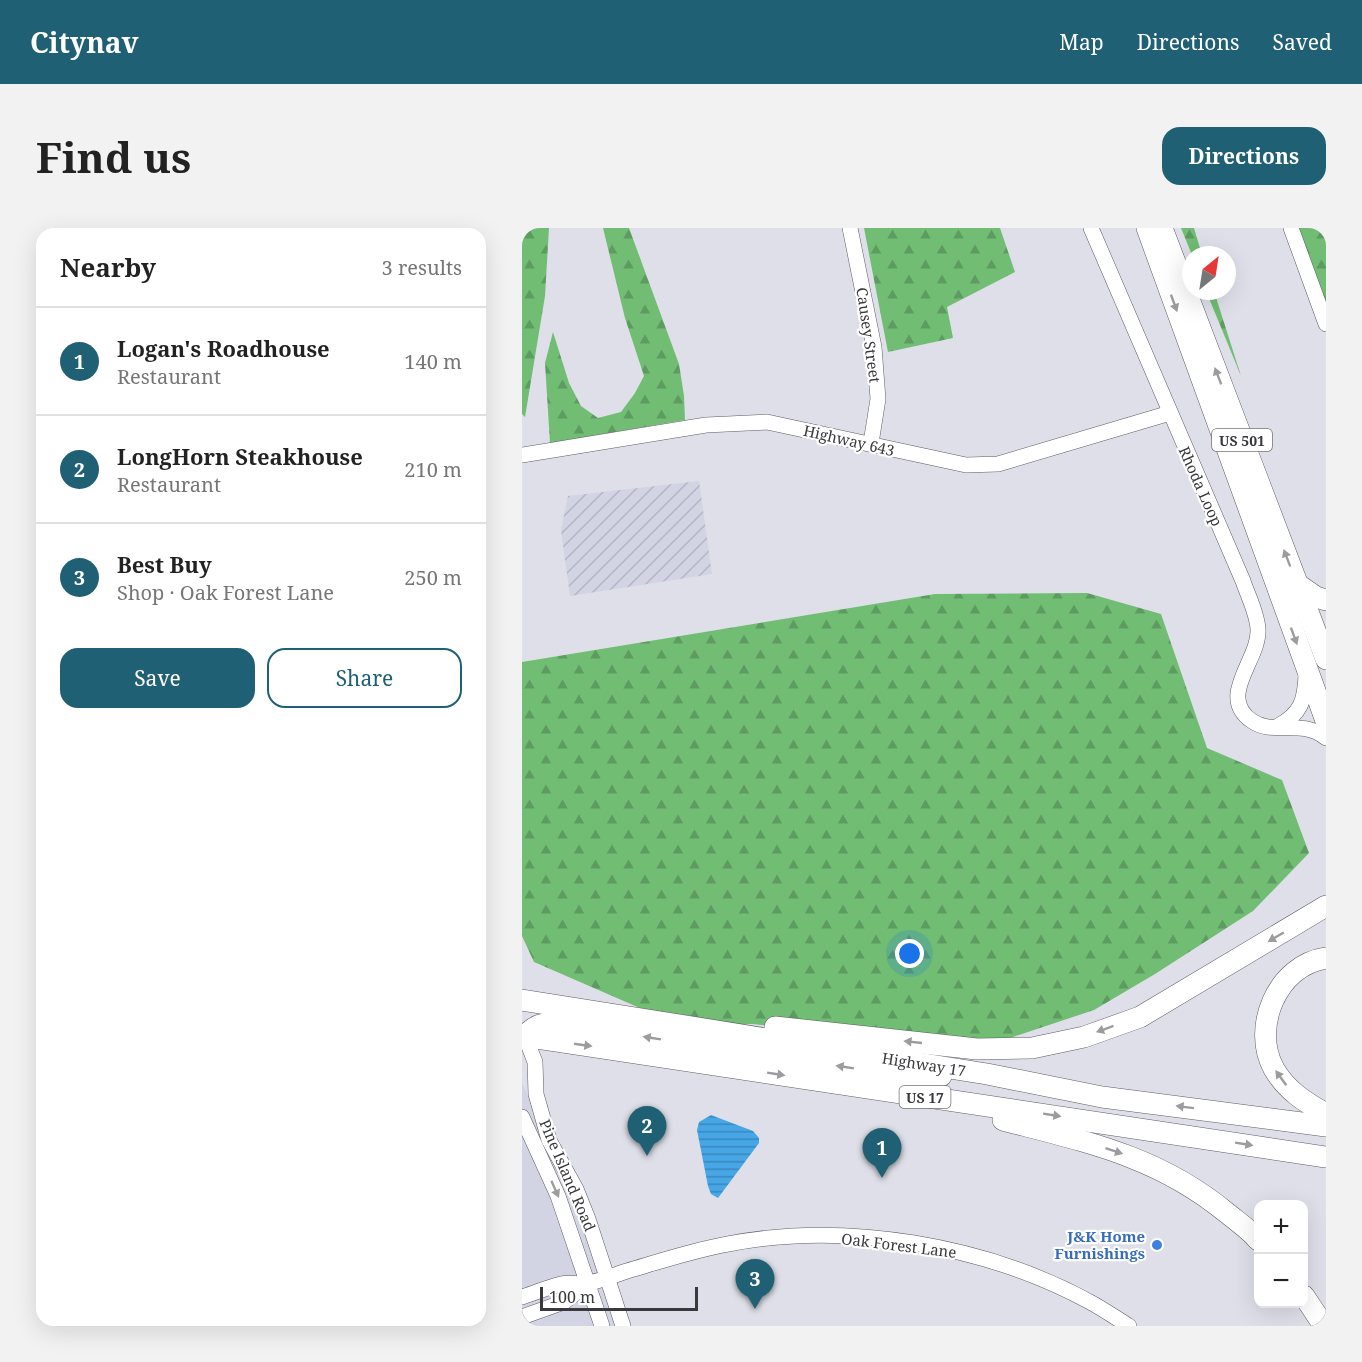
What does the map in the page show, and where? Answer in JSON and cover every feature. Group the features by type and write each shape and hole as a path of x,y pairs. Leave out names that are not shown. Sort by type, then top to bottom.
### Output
{"highway":[{"name":"US 501","path":"1147,228 1326,721"},
{"name":"US 501","path":"1162,228 1325,656"},
{"path":"1296,583 1316,597 1326,600"},
{"path":"1325,656 1326,627"},
{"path":"679,1025 752,1024 976,1049 1032,1048 1084,1037 1140,1017 1326,906"},
{"path":"1326,958 1300,968 1282,984 1270,1004 1266,1031 1267,1053 1275,1070 1288,1088 1326,1114"},
{"name":"Highway 17","path":"526,999 987,1074 1102,1096 1326,1126"},
{"path":"523,1038 539,1024 557,1023 916,1078 987,1074"},
{"name":"US 17","path":"523,1038 1326,1156"},
{"path":"895,1092 1086,1142 1139,1159 1175,1176 1206,1196 1254,1237"},
{"path":"1308,1302 1323,1326"}],"street":[{"name":"Causey Street","path":"850,228 874,347 878,399 871,443"},
{"name":"Rhoda Loop","path":"1091,228 1243,581 1258,629 1254,652 1238,687 1237,700 1243,712 1252,721 1263,726 1275,727"},
{"path":"1291,228 1326,324"},
{"name":"Highway 643","path":"522,455 706,424 767,422 966,465 998,464 1170,413"},
{"path":"1275,727 1290,719 1297,712 1304,694 1307,669"},
{"path":"1275,727 1299,726 1320,733 1326,738"},
{"name":"Pine Island Road","path":"523,1038 535,1062 536,1094 549,1140 576,1189 584,1209 623,1326"},
{"name":"Pine Island Road","path":"522,1117 558,1196 602,1326"},
{"name":"Oak Forest Lane","path":"522,1297 563,1284 587,1284 695,1251 731,1243 822,1236 869,1238 918,1244 968,1254 1019,1271 1091,1302 1129,1326"},
{"name":"Oak Forest Lane","path":"522,1317 564,1302 587,1284"}],"shaded area":[{"path":"699,481 712,574 570,596 561,530 568,496"},
{"path":"522,1084 542,1118 622,1326 522,1326"}],"green space":[{"path":"522,228 549,228 545,296 525,417 522,414"},
{"path":"603,228 629,228 679,364 685,420 550,443 545,363 553,332 569,383 581,406 598,418 621,412 644,376 625,318"},
{"path":"864,228 1000,228 1015,272 947,307 953,338 888,352"},
{"path":"1181,228 1194,228 1199,246 1188,246"},
{"path":"1291,228 1326,228 1326,324"},
{"path":"1210,300 1217,300 1241,376"},
{"path":"1087,593 1161,614 1207,748 1282,780 1309,853 1253,911 1094,1010 977,1049 752,1024 679,1025 534,962 522,936 522,662 935,594"}],"water":[{"path":"711,1115 753,1131 759,1138 759,1143 718,1198 711,1194 708,1186 697,1130 699,1122"}],"place":[{"name":"LongHorn Steakhouse","path":"647,1156"},
{"name":"Logan's Roadhouse","path":"882,1178"},
{"name":"J&K Home Furnishings","path":"1157,1245"},
{"name":"Best Buy","path":"755,1309"}]}
